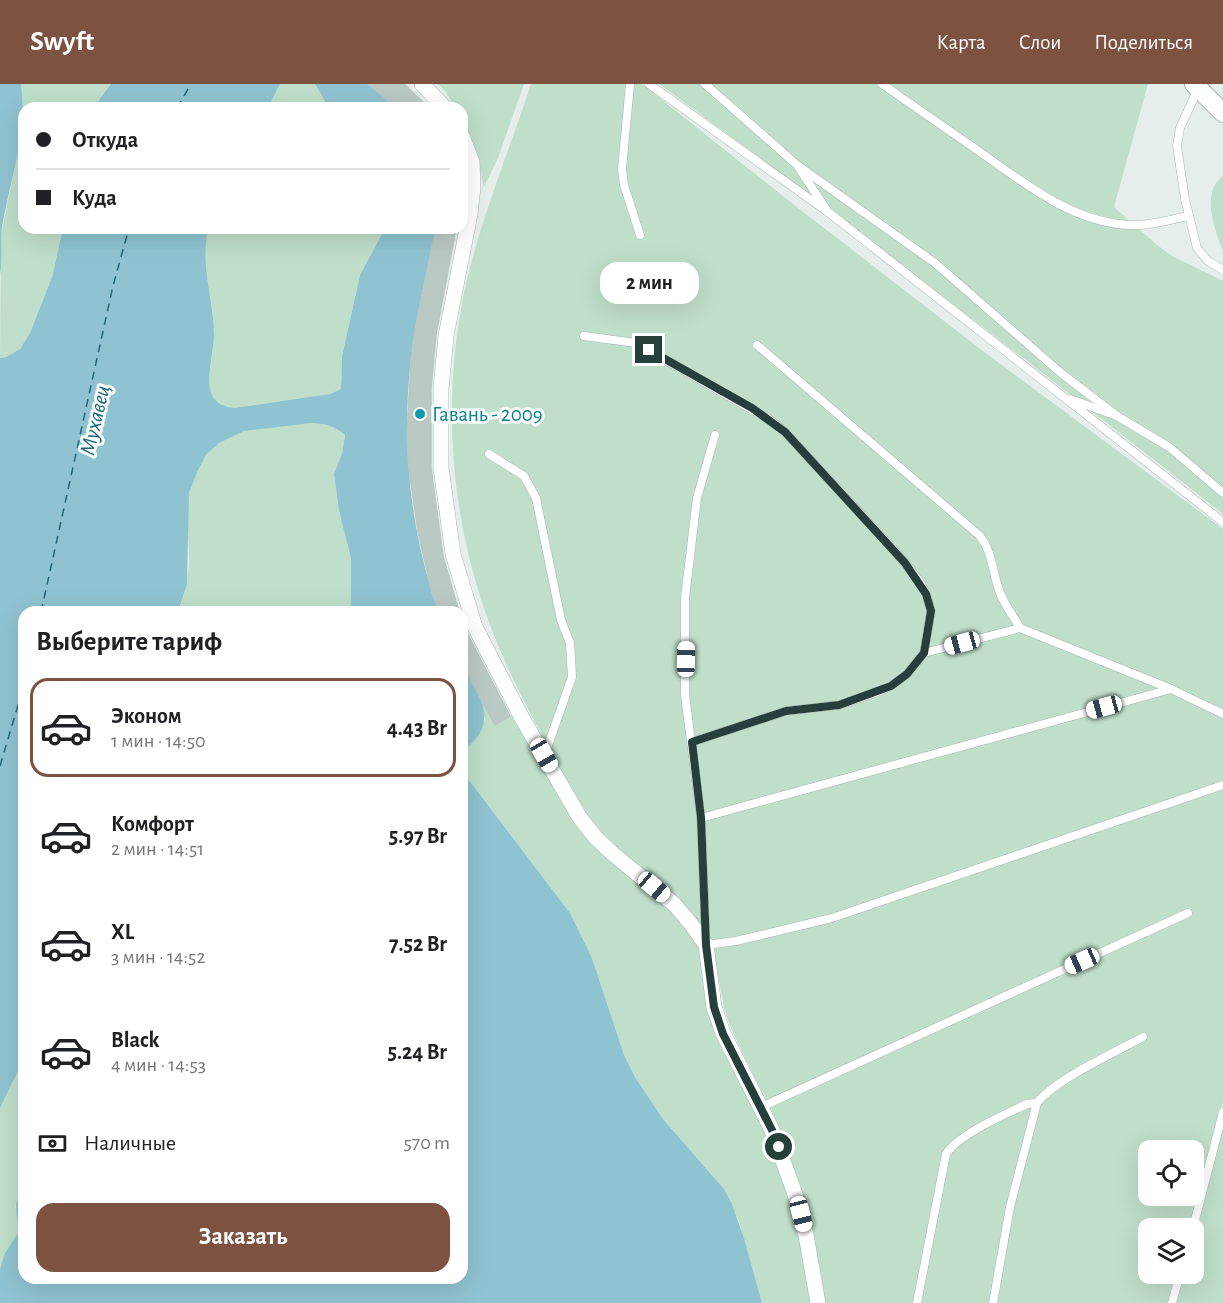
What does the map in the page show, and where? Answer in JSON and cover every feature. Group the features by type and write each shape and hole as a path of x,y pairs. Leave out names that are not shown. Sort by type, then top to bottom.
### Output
{"street":[{"path":"422,84 439,102"},
{"path":"1196,86 1223,113"},
{"path":"468,152 472,162 473,187 468,229"},
{"path":"467,234 446,336 441,388 441,468 453,554 475,627 496,671 580,818 613,854 674,904 706,945 714,1007 723,1034 772,1130 795,1194 808,1245 818,1303"}],"lane":[{"path":"630,84 622,169 624,185 640,235"},
{"path":"649,84 828,212 1223,522"},
{"path":"705,84 796,165 935,263 1061,373 1117,416 1168,447 1223,493"},
{"path":"882,84 1040,194 1070,209 1099,220 1129,225 1157,223 1188,216"},
{"path":"1196,86 1180,128 1177,146 1193,237 1202,256 1223,270"},
{"path":"796,165 828,212"},
{"path":"584,336 636,343 752,408 785,432 918,579 931,611 924,653 907,674 891,686 839,705 786,711 692,742"},
{"path":"758,345 980,536 988,546 992,557 999,590 1020,628"},
{"path":"1061,395 1117,416"},
{"path":"715,435 698,498 685,598 685,695 701,818 706,945 736,941 832,918 1223,785"},
{"path":"489,454 524,476 536,498 561,620 570,643 572,677 544,755"},
{"path":"924,653 1020,628 1171,689 1223,714"},
{"path":"701,818 836,779 1171,689"},
{"path":"761,1107 1188,913"},
{"path":"993,1303 1010,1207 1037,1103 1042,1096 1066,1080 1143,1037"},
{"path":"917,1303 946,1154 950,1147 1027,1104 1037,1103"},
{"path":"1196,1218 1223,1112"},
{"path":"1172,1303 1177,1284"}],"green space":[{"path":"21,84 111,84 98,102 22,102"},
{"path":"280,84 315,84 326,102 271,102"},
{"path":"438,84 524,84 498,158 484,187 478,158 468,134 468,102 452,102"},
{"path":"531,84 642,84 983,351 1223,529 1223,1102 1204,1173 1223,1112 1223,1303 822,1303 781,1134 731,1028 710,947 594,828 531,715 503,656 480,596 462,524 456,487 452,413 453,376 456,340 468,275 493,192"},
{"path":"659,84 1148,84 1114,207 1172,256 1223,281 1223,514 943,296"},
{"path":"18,148 18,234 62,234 52,277 30,333 20,349 0,358 1,235"},
{"path":"1223,176 1223,251 1213,222 1211,201 1216,183"},
{"path":"208,234 382,234 360,275 342,356 341,389 330,394 245,408 224,407 215,400 211,394 209,381 214,334 206,268"},
{"path":"312,423 330,426 345,434 342,455 334,475 339,511 351,559 351,606 180,606 187,582 189,563 189,494 196,473 207,455 223,440 243,431"},
{"path":"480,698 495,724 511,715 567,800 671,906 700,949 755,1108 790,1192 814,1303 762,1303 739,1221 724,1189 663,1119 635,1077 624,1055 592,958 570,913 468,779 468,746 485,720"},
{"path":"18,1071 18,1198 16,1209 18,1234 0,1269 0,1108"}],"water":[{"path":"0,84 21,84 23,102 18,102 18,150 2,227 0,274"},
{"path":"111,84 280,84 271,102 98,102"},
{"path":"315,84 368,84 390,102 326,102"},
{"name":"Мухавец","path":"62,234 208,234 206,268 214,335 210,389 219,403 235,408 330,394 341,389 342,356 360,275 382,234 435,234 413,343 407,422 410,487 415,519 421,551 437,606 351,606 351,559 339,511 334,474 342,454 345,435 330,426 312,423 244,431 219,443 206,455 189,493 187,584 180,606 18,606 18,1071 0,1108 0,358 20,349 30,333 52,277"},
{"path":"468,675 483,706 483,724 480,733 468,748"},
{"path":"468,779 570,913 592,958 624,1055 635,1077 663,1119 724,1189 732,1204 762,1303 0,1303 0,1269 5,1253 18,1233 18,1284 468,1284"},
{"path":"18,1198 18,1226 16,1205"}],"building":[{"path":"368,84 404,84 423,102 390,102"},
{"name":"Гавань - 2009","path":"435,234 455,234 436,335 431,388 431,468 443,556 457,606 437,606 418,532 409,469 407,435 411,360"},
{"path":"468,635 510,716 495,725 468,675"}],"ferry route":[{"path":"180,102 191,84"},
{"path":"42,606 113,286 127,234"},
{"path":"0,766 18,705"}],"place":[{"name":"Гавань - 2009","path":"420,414"}],"route":[{"path":"649,350 752,408 785,432 905,563 918,579 931,611 924,653 907,674 891,686 839,705 786,711 692,742 701,818 706,945 714,1007 723,1034 779,1147"}]}
